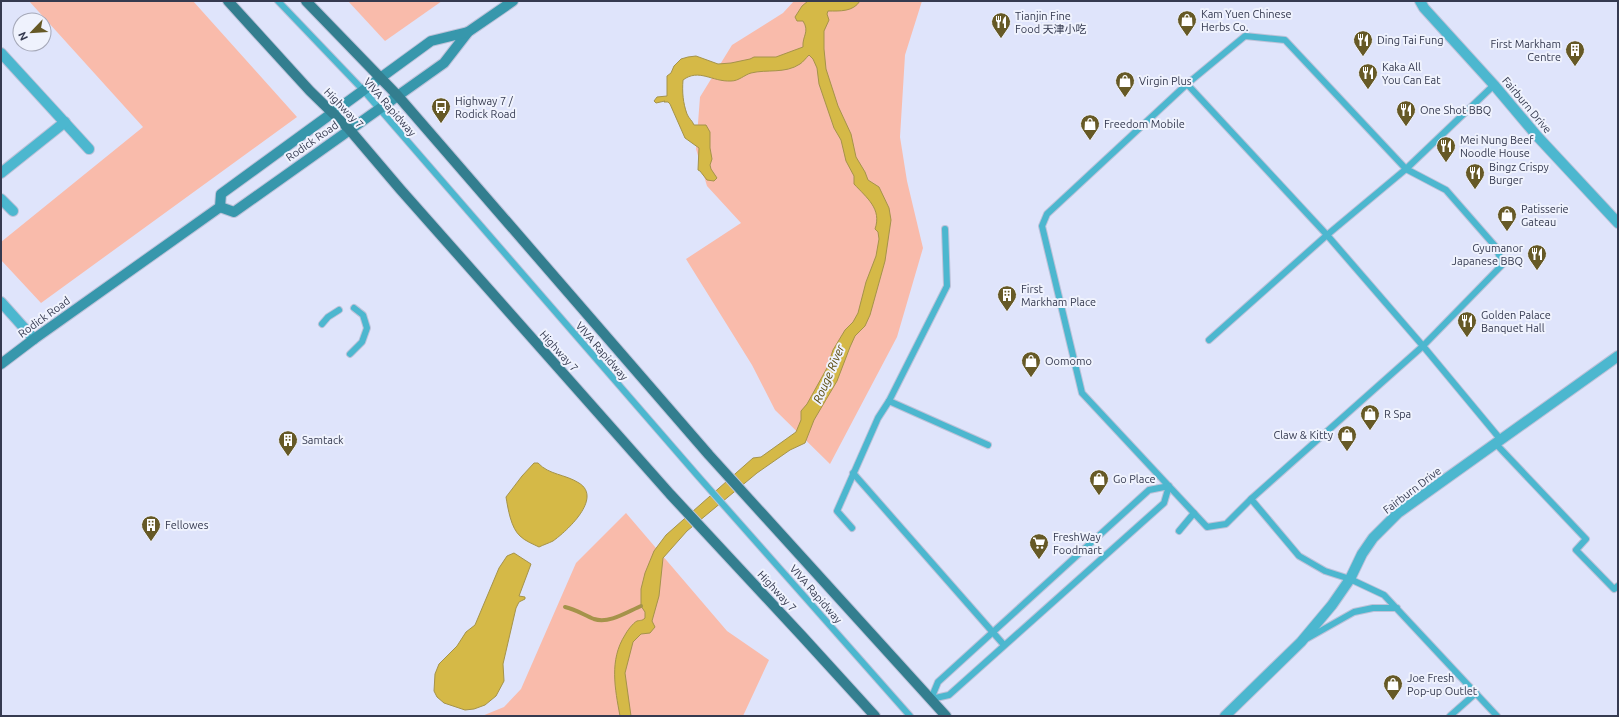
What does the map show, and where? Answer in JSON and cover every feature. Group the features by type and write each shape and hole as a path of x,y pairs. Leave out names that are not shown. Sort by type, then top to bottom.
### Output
{"main road":[{"name":"Highway 7","path":"228,1 310,91 350,130 400,189 713,542 875,716"},
{"path":"306,1 398,96 709,455 946,716"},
{"name":"Rodick Road","path":"220,207 234,212 444,63 468,32 513,1"},
{"name":"Rodick Road","path":"220,207 221,194 431,41 468,32"},
{"name":"Rodick Road","path":"1,364 220,207"}],"street":[{"name":"Fairburn Drive","path":"1420,1 1424,8 1494,85 1537,136 1618,223"},
{"path":"1,53 89,149"},
{"path":"1,173 65,122"},
{"path":"1,198 13,211"},
{"path":"1,302 34,339"},
{"name":"Fairburn Drive","path":"1225,716 1301,642 1332,605 1350,579 1362,554 1373,538 1398,513 1618,356"}],"lane":[{"name":"VIVA Rapidway","path":"278,1 380,109 697,475 910,716"},
{"path":"1245,36 1285,40 1406,170 1446,190 1495,246 1503,264 1423,346 1226,524 1207,527 1082,393 1042,226 1047,214 1187,84 1245,36"},
{"path":"1187,84 1328,234 1423,346 1499,442 1586,539 1576,550 1614,589 1618,586"},
{"path":"1209,340 1328,234 1406,170 1494,85"},
{"path":"852,528 837,511 878,418 889,401 946,286 945,229"},
{"path":"350,354 362,342 367,328 363,315 354,308"},
{"path":"322,324 328,317 339,310"},
{"path":"889,401 988,445"},
{"path":"854,473 1004,646"},
{"path":"931,699 938,682 1149,490 1169,486"},
{"path":"931,699 949,695 1164,503 1169,486"},
{"path":"1252,499 1299,556 1325,571 1350,579 1384,595 1497,716"},
{"path":"1180,531 1194,513"},
{"path":"1301,642 1354,612 1373,608 1397,608"},
{"path":"1450,716 1476,693"}],"shaded area":[{"path":"29,1 193,1 297,117 41,303 1,260 1,242 143,127 52,26 52,12 39,12"},
{"path":"348,1 442,1 385,41"},
{"path":"794,1 922,1 905,55 900,137 907,181 923,248 897,337 830,464 775,410 752,365 686,259 741,223 707,186 696,149 700,97 732,45 783,13"},
{"path":"626,513 727,631 769,660 743,716 482,716 504,707 521,689 576,563"}],"water":[{"name":"Rouge River","path":"808,1 860,1 857,5 850,9 842,11 828,11 827,14 829,20 824,31 824,49 826,69 838,106 851,134 856,157 868,180 879,187 889,208 891,220 885,261 870,315 865,326 855,336 837,381 814,420 805,443 790,450 757,473 687,531 663,558 659,596 652,621 655,627 650,633 641,634 633,642 625,673 631,716 620,716 615,685 615,664 617,654 626,633 632,625 635,622 645,618 645,612 641,606 641,589 645,573 654,551 666,535 753,458 761,457 796,432 801,420 801,411 807,404 827,368 833,350 845,330 853,322 858,313 866,282 876,256 879,239 878,232 875,229 877,222 875,210 868,199 854,184 854,176 846,161 841,140 834,128 819,84 817,68 813,59 809,55 801,63 794,67 782,70 751,73 734,81 724,81 700,75 695,75 683,80 683,97 688,116 694,125 706,125 710,132 712,159 710,165 717,178 714,181 707,180 698,170 699,148 685,138 670,104 668,102 664,102 665,101 656,103 654,101 657,97 667,96 667,76 681,59 696,56 718,64 731,63 754,57 776,57 803,47 806,28 803,21 797,21 795,17 802,6"},
{"path":"534,463 538,463 547,470 579,483 585,489 587,497 585,505 574,522 553,541 539,547 524,539 517,533 510,518 506,497"},
{"path":"514,553 531,564 519,596 525,597 525,599 519,602 516,608 503,664 504,681 496,696 485,705 474,709 465,710 444,703 437,697 434,691 435,674 439,664 457,646 466,632 475,625 499,568 507,556"}],"waterway":[{"path":"565,607 594,619 606,620 618,617 641,606"}],"place":[{"name":"Kam Yuen Chinese Herbs Co.","path":"1187,37"},
{"name":"Tianjin Fine Food 天津小吃","path":"1001,39"},
{"name":"Ding Tai Fung","path":"1363,57"},
{"name":"First Markham Centre","path":"1575,67"},
{"name":"Kaka All You Can Eat","path":"1368,90"},
{"name":"Virgin Plus","path":"1125,98"},
{"name":"Highway 7 / Rodick Road","path":"441,124"},
{"name":"One Shot BBQ","path":"1406,127"},
{"name":"Freedom Mobile","path":"1090,141"},
{"name":"Mei Nung Beef Noodle House","path":"1446,163"},
{"name":"Bingz Crispy Burger","path":"1475,190"},
{"name":"Patisserie Gateau","path":"1507,232"},
{"name":"Gyumanor Japanese BBQ","path":"1537,271"},
{"name":"First Markham Place","path":"1007,312"},
{"name":"Golden Palace Banquet Hall","path":"1467,338"},
{"name":"Oomomo","path":"1031,378"},
{"name":"R Spa","path":"1370,431"},
{"name":"Claw & Kitty","path":"1347,452"},
{"name":"Samtack","path":"288,457"},
{"name":"Go Place","path":"1099,496"},
{"name":"Fellowes","path":"151,542"},
{"name":"FreshWay Foodmart","path":"1039,560"},
{"name":"Joe Fresh Pop-up Outlet","path":"1393,701"}]}
